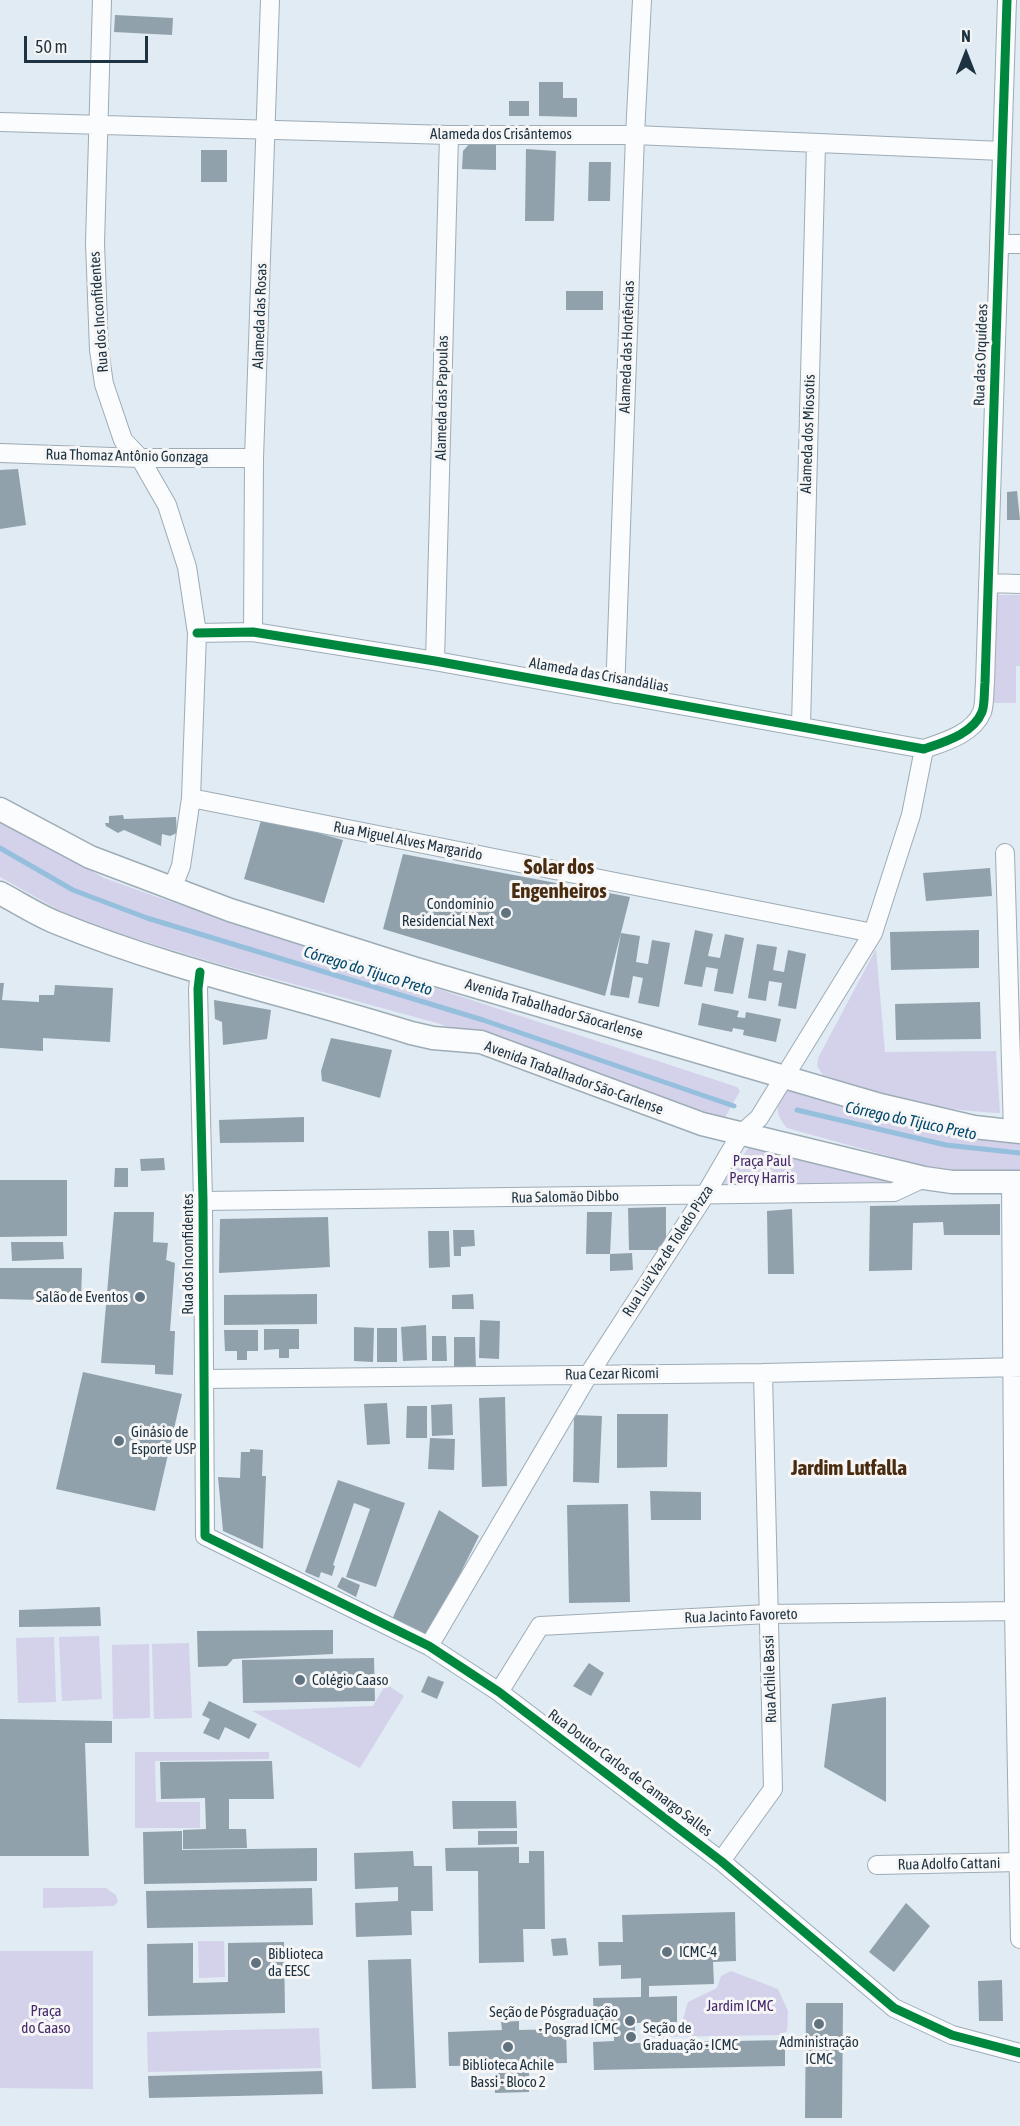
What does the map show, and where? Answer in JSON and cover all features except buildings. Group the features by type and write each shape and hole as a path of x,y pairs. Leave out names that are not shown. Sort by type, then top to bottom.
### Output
{"main road":[{"name":"Avenida Trabalhador Sãocarlense","path":"0,809 90,857 230,910 405,965 783,1077 942,1120 1016,1132"},
{"name":"Avenida Trabalhador São-Carlense","path":"0,893 55,922 200,972 411,1033 433,1038 481,1042 641,1104 740,1135 924,1178 952,1182 1016,1182"}],"street":[{"name":"Rua dos Inconfidentes","path":"102,0 95,243 99,350 104,384 123,440 140,458 167,505 188,567 197,633 191,798 181,866 172,889"},
{"name":"Alameda das Rosas","path":"254,632 255,458 270,0"},
{"name":"Alameda das Hortências","path":"615,694 642,0"},
{"name":"Rua das Orquídeas","path":"924,749 953,739 982,712 986,683 1007,0"},
{"name":"Alameda dos Crisântemos","path":"0,122 449,135 635,135 1002,151"},
{"name":"Alameda das Papoulas","path":"435,661 449,135"},
{"name":"Alameda dos Miosotis","path":"801,725 816,144"},
{"path":"999,244 1020,244"},
{"name":"Rua Thomaz Antônio Gonzaga","path":"0,453 140,458 255,458"},
{"path":"988,584 1020,584"},
{"name":"Alameda das Crisandálias","path":"197,633 254,632 435,661 801,725 924,749"},
{"name":"Rua Luiz Vaz de Toledo Pizza","path":"429,1646 589,1374 705,1195 740,1135 759,1118 873,933 911,815 924,749"},
{"name":"Rua Miguel Alves Margarido","path":"191,798 873,933"},
{"path":"1005,853 1016,1132"},
{"name":"Rua dos Inconfidentes","path":"200,972 198,989 203,1201 205,1536"},
{"name":"Rua Salomão Dibbo","path":"203,1201 894,1191 924,1178"},
{"path":"1016,1182 1020,1939"},
{"name":"Rua Cezar Ricomi","path":"204,1379 763,1373 1016,1367"},
{"name":"Rua Achile Bassi","path":"721,1861 773,1789 763,1373"},
{"name":"Rua Doutor Carlos de Camargo Salles","path":"205,1536 429,1646 499,1692 721,1861 894,2008 952,2035 1020,2052"},
{"name":"Rua Jacinto Favoreto","path":"499,1692 540,1626 768,1614 1017,1611"},
{"name":"Rua Adolfo Cattani","path":"877,1865 1019,1862"}],"green space":[{"path":"993,595 1020,595 1020,666 1016,666 1016,703 994,703"},
{"path":"0,818 104,878 737,1087 740,1091 723,1121 641,1096 437,1023 216,963 80,922 0,877"},
{"path":"876,949 885,1052 996,1051 1000,1113 954,1109 910,1101 823,1075 817,1066 818,1058"},
{"path":"785,1087 1020,1140 1020,1173 951,1172 935,1169 787,1128 778,1113 780,1098"},
{"name":"Praça Paul Percy Harris","path":"752,1143 887,1180 879,1188 715,1194"},
{"path":"99,1636 102,1699 62,1701 59,1637"},
{"path":"54,1637 56,1702 18,1703 16,1638"},
{"path":"189,1643 192,1718 154,1719 152,1644"},
{"path":"149,1644 150,1718 113,1719 112,1645"},
{"path":"386,1684 404,1696 360,1768 252,1711 373,1706"},
{"path":"135,1752 269,1752 269,1759 155,1761 156,1802 200,1802 200,1828 135,1828"},
{"path":"43,1888 106,1888 116,1895 118,1902 114,1906 43,1908"},
{"path":"198,1941 224,1941 225,1977 199,1978"},
{"name":"Praça do Caaso","path":"0,1951 93,1951 93,2089 0,2088"},
{"name":"Jardim ICMC","path":"731,1971 778,1989 788,2011 787,2031 781,2035 646,2037 643,2033 681,2026 688,2002 717,1988 721,1976"},
{"path":"319,2028 321,2068 148,2072 147,2032"}],"waterway":[{"name":"Córrego do Tijuco Preto","path":"0,848 73,890 147,918 483,1020 734,1106"},
{"name":"Córrego do Tijuco Preto","path":"797,1110 946,1145 1020,1153"}],"cycle path":[{"path":"197,633 253,632 435,661 924,749 965,732 978,720 984,701 1007,0"},
{"path":"200,972 198,989 203,1201 205,1536 429,1646 499,1692 721,1861 894,2008 952,2035 1020,2053"}],"place":[{"name":"Condomínio Residencial Next","path":"506,913"},
{"name":"Salão de Eventos","path":"140,1297"},
{"name":"Ginásio de Esporte USP","path":"119,1441"},
{"name":"Colégio Caaso","path":"300,1680"},
{"name":"ICMC-4","path":"667,1952"},
{"name":"Biblioteca da EESC","path":"256,1963"},
{"name":"Seção de Pósgraduação - Posgrad ICMC","path":"630,2021"},
{"name":"Administração ICMC","path":"819,2024"},
{"name":"Seção de Graduação - ICMC","path":"631,2037"},
{"name":"Biblioteca Achile Bassi - Bloco 2","path":"508,2047"}],"district":[{"name":"Solar dos Engenheiros","path":"559,879"},
{"name":"Jardim Lutfalla","path":"849,1468"}]}
